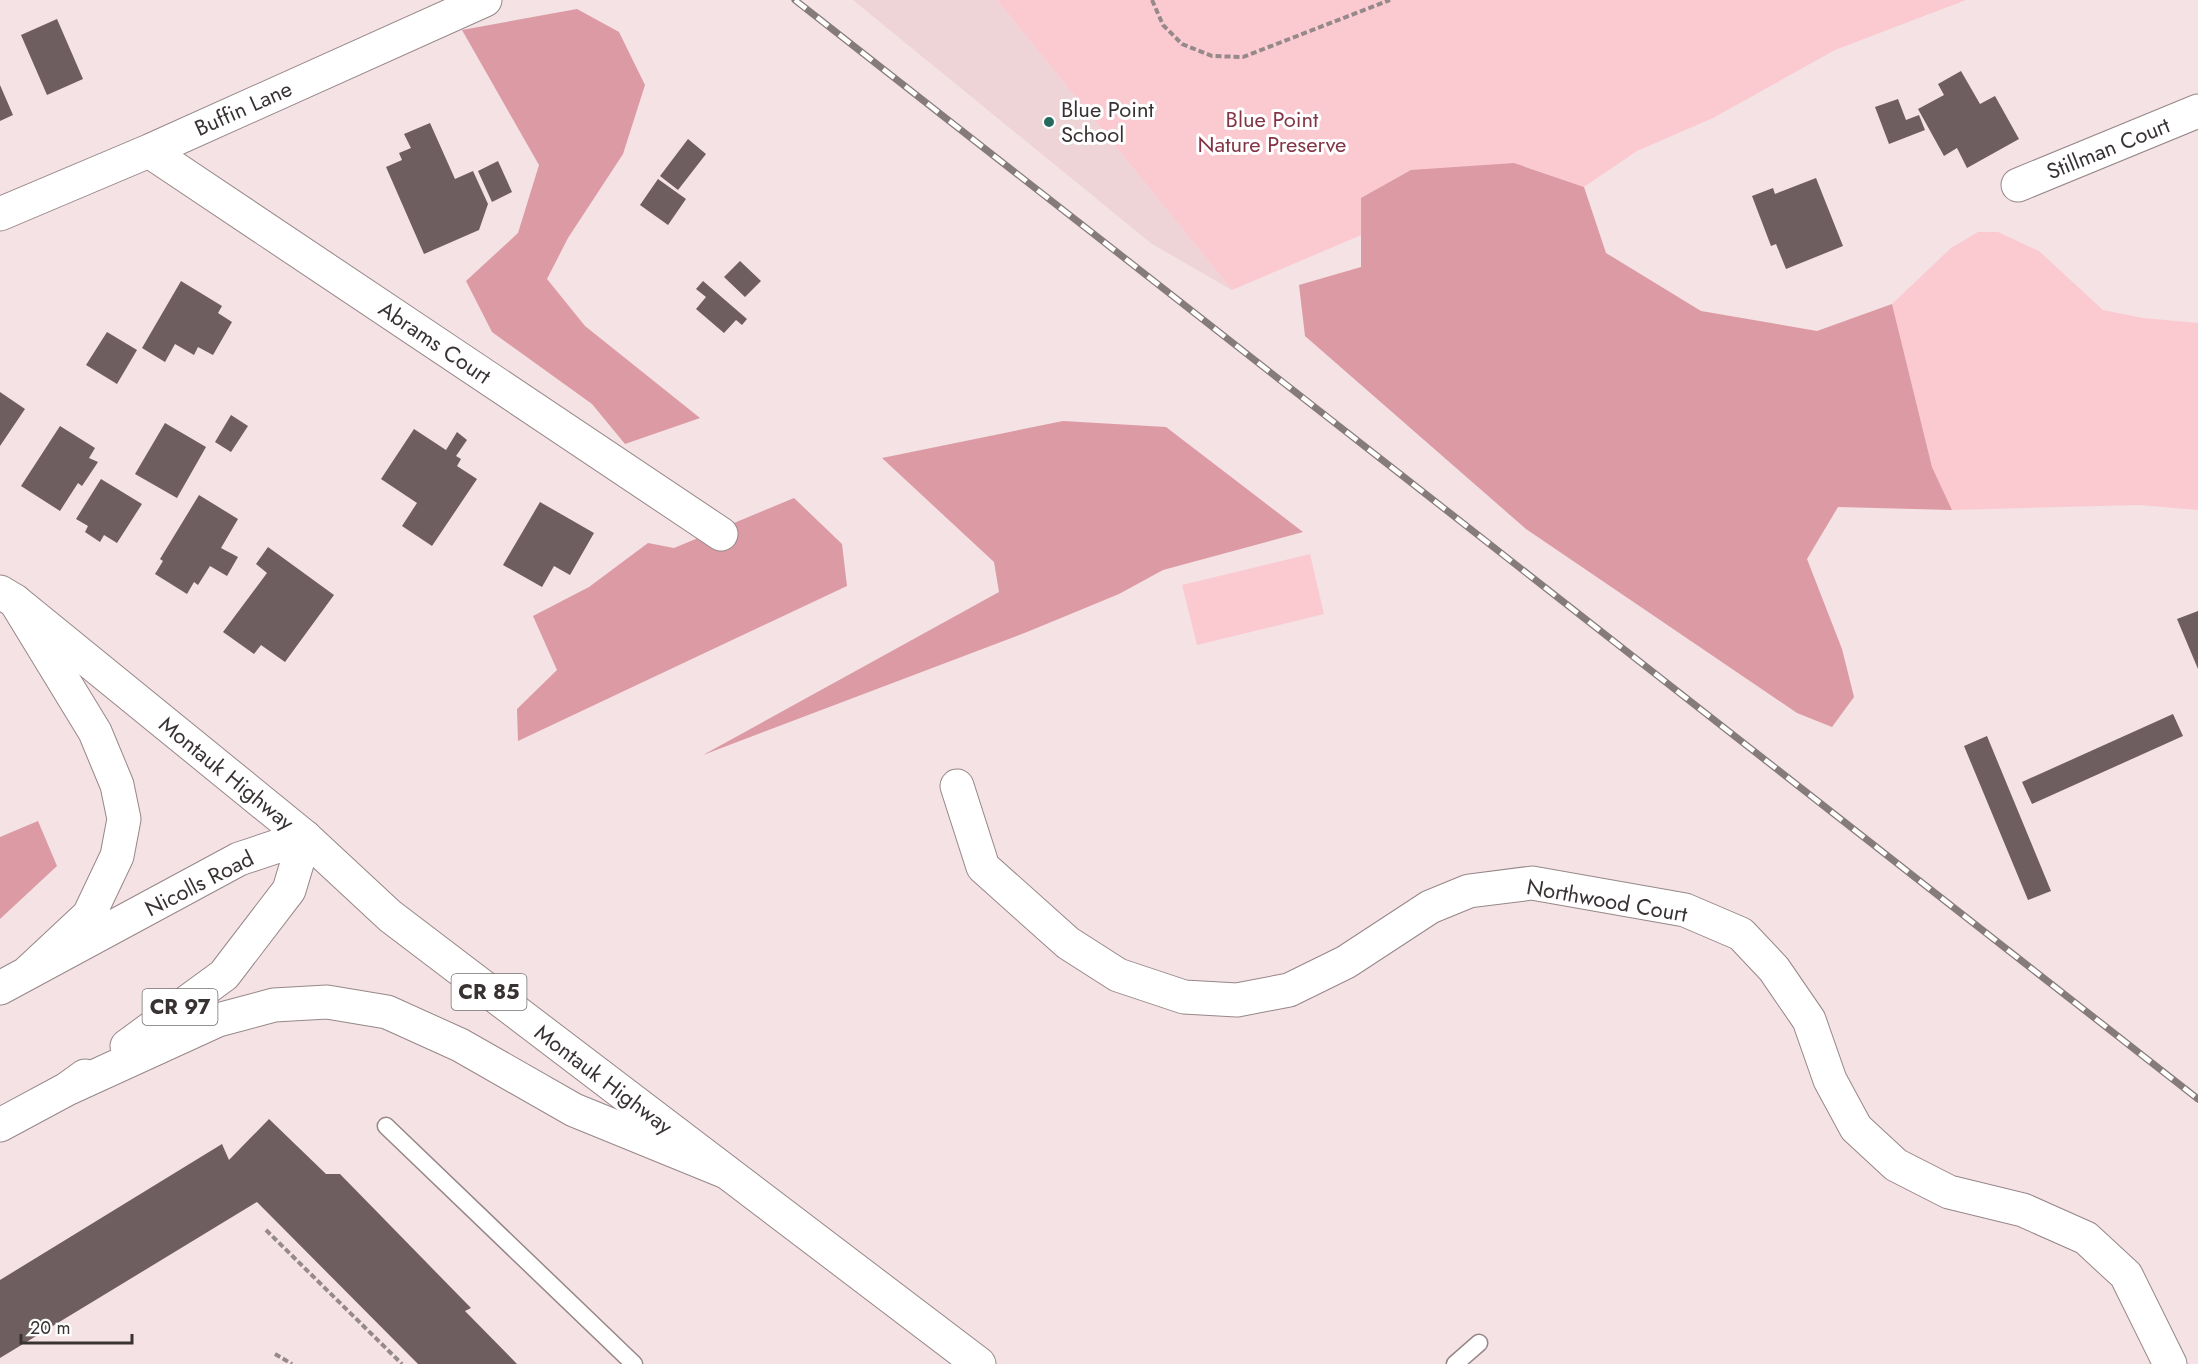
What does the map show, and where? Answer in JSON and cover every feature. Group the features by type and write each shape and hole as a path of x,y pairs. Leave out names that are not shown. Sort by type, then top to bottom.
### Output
{"main road":[{"name":"Buffin Lane","path":"0,214 149,151 485,0"},
{"name":"Stillman Court","path":"2018,185 2198,111"},
{"name":"Abrams Court","path":"149,151 721,534"},
{"name":"Montauk Highway","path":"8,596 305,837 390,916 979,1364"},
{"path":"8,596 95,732 117,785 124,819 117,856 89,915 13,981"},
{"name":"Northwood Court","path":"957,786 983,867 1078,950 1118,975 1184,997 1237,1000 1289,990 1346,962 1430,907 1469,891 1532,883 1684,910 1741,934 1774,969 1809,1020 1830,1080 1856,1128 1896,1165 1949,1192 2023,1210 2086,1238 2126,1275 2170,1364"},
{"name":"Nicolls Road","path":"13,981 239,859 305,837"},
{"name":"CR 97","path":"0,1125 67,1089 224,975 289,890 305,837"},
{"path":"67,1089 218,1020 274,1005 327,1002 387,1012 460,1045 574,1110 726,1172"}],"lane":[{"path":"386,1126 629,1363"},
{"path":"1455,1364 1479,1343"}],"path":[{"path":"1152,0 1163,25 1182,44 1212,56 1243,57 1390,0"},
{"path":"266,1230 402,1364"},
{"path":"275,1354 292,1364"}],"shaded area":[{"name":"Blue Point School","path":"853,0 997,0 1232,290 1152,244"},
{"path":"577,9 619,32 645,85 623,154 568,238 547,279 585,326 700,418 625,444 592,404 492,332 466,281 518,233 539,165 462,30"},
{"path":"1514,163 1584,187 1606,253 1701,311 1817,331 1892,304 1932,467 1952,510 1838,507 1807,559 1842,649 1854,697 1832,727 1797,713 1526,529 1305,336 1299,285 1361,267 1361,198 1411,170"},
{"path":"1063,421 1166,427 1303,532 1163,570 1119,594 1027,632 703,755 999,592 994,562 882,458"},
{"path":"794,498 842,544 847,586 518,741 517,709 557,670 533,616 589,587 648,543 674,548"},
{"path":"38,821 57,866 0,919 0,837"}],"green space":[{"name":"Blue Point Nature Preserve","path":"997,0 1966,0 1835,50 1713,118 1637,151 1584,187 1524,166 1232,290"},
{"path":"1978,232 1998,232 2039,251 2103,310 2143,318 2198,323 2198,510 2139,505 1952,510 1932,467 1892,304 1951,248"},
{"path":"1310,554 1324,614 1197,645 1182,585"}],"building":[{"path":"57,19 83,79 47,95 21,35"},
{"path":"1961,71 1980,104 1995,96 2019,139 1967,168 1957,148 1944,156 1918,109 1944,95 1938,84"},
{"path":"0,85 13,115 0,121"},
{"path":"1898,99 1906,120 1919,115 1925,130 1889,144 1875,107"},
{"path":"430,123 455,179 473,171 488,204 479,230 424,254 386,167 402,160 399,153 411,148 404,134"},
{"path":"688,139 706,154 678,190 660,176"},
{"path":"498,161 512,192 492,202 478,171"},
{"path":"1816,178 1843,246 1786,269 1776,244 1771,246 1752,196 1773,188 1775,194"},
{"path":"658,179 686,199 668,225 640,205"},
{"path":"740,261 761,281 745,297 724,277"},
{"path":"181,281 222,306 218,313 232,322 213,355 198,347 194,355 175,344 165,362 142,348"},
{"path":"703,281 747,319 742,325 736,320 724,333 696,309 706,297 696,289"},
{"path":"107,332 137,350 117,384 86,365"},
{"path":"0,392 25,409 0,446"},
{"path":"231,415 248,426 231,452 215,442"},
{"path":"165,423 206,447 177,498 135,474"},
{"path":"60,426 95,448 89,458 98,462 82,486 78,483 60,511 21,486"},
{"path":"414,429 446,450 457,432 467,440 456,456 461,459 457,466 477,479 432,546 402,526 417,503 381,479"},
{"path":"101,479 142,504 117,543 104,535 100,542 85,532 88,526 76,519"},
{"path":"199,495 238,519 221,548 238,557 227,576 210,566 198,585 194,582 187,594 155,574 163,561 160,559"},
{"path":"540,502 594,533 570,575 554,566 542,587 503,565"},
{"path":"268,547 334,595 285,662 261,645 254,654 223,632 267,573 256,564"},
{"path":"2198,611 2198,669 2177,619"},
{"path":"2173,714 2183,736 2032,804 2022,782"},
{"path":"1987,736 2051,891 2028,900 1964,746"},
{"path":"269,1119 326,1174 340,1174 471,1308 465,1311 517,1364 418,1364 257,1202 0,1358 0,1280 222,1144 229,1160"}],"railway":[{"path":"795,0 2198,1099"}],"place":[{"name":"Blue Point School","path":"1049,122"}]}
